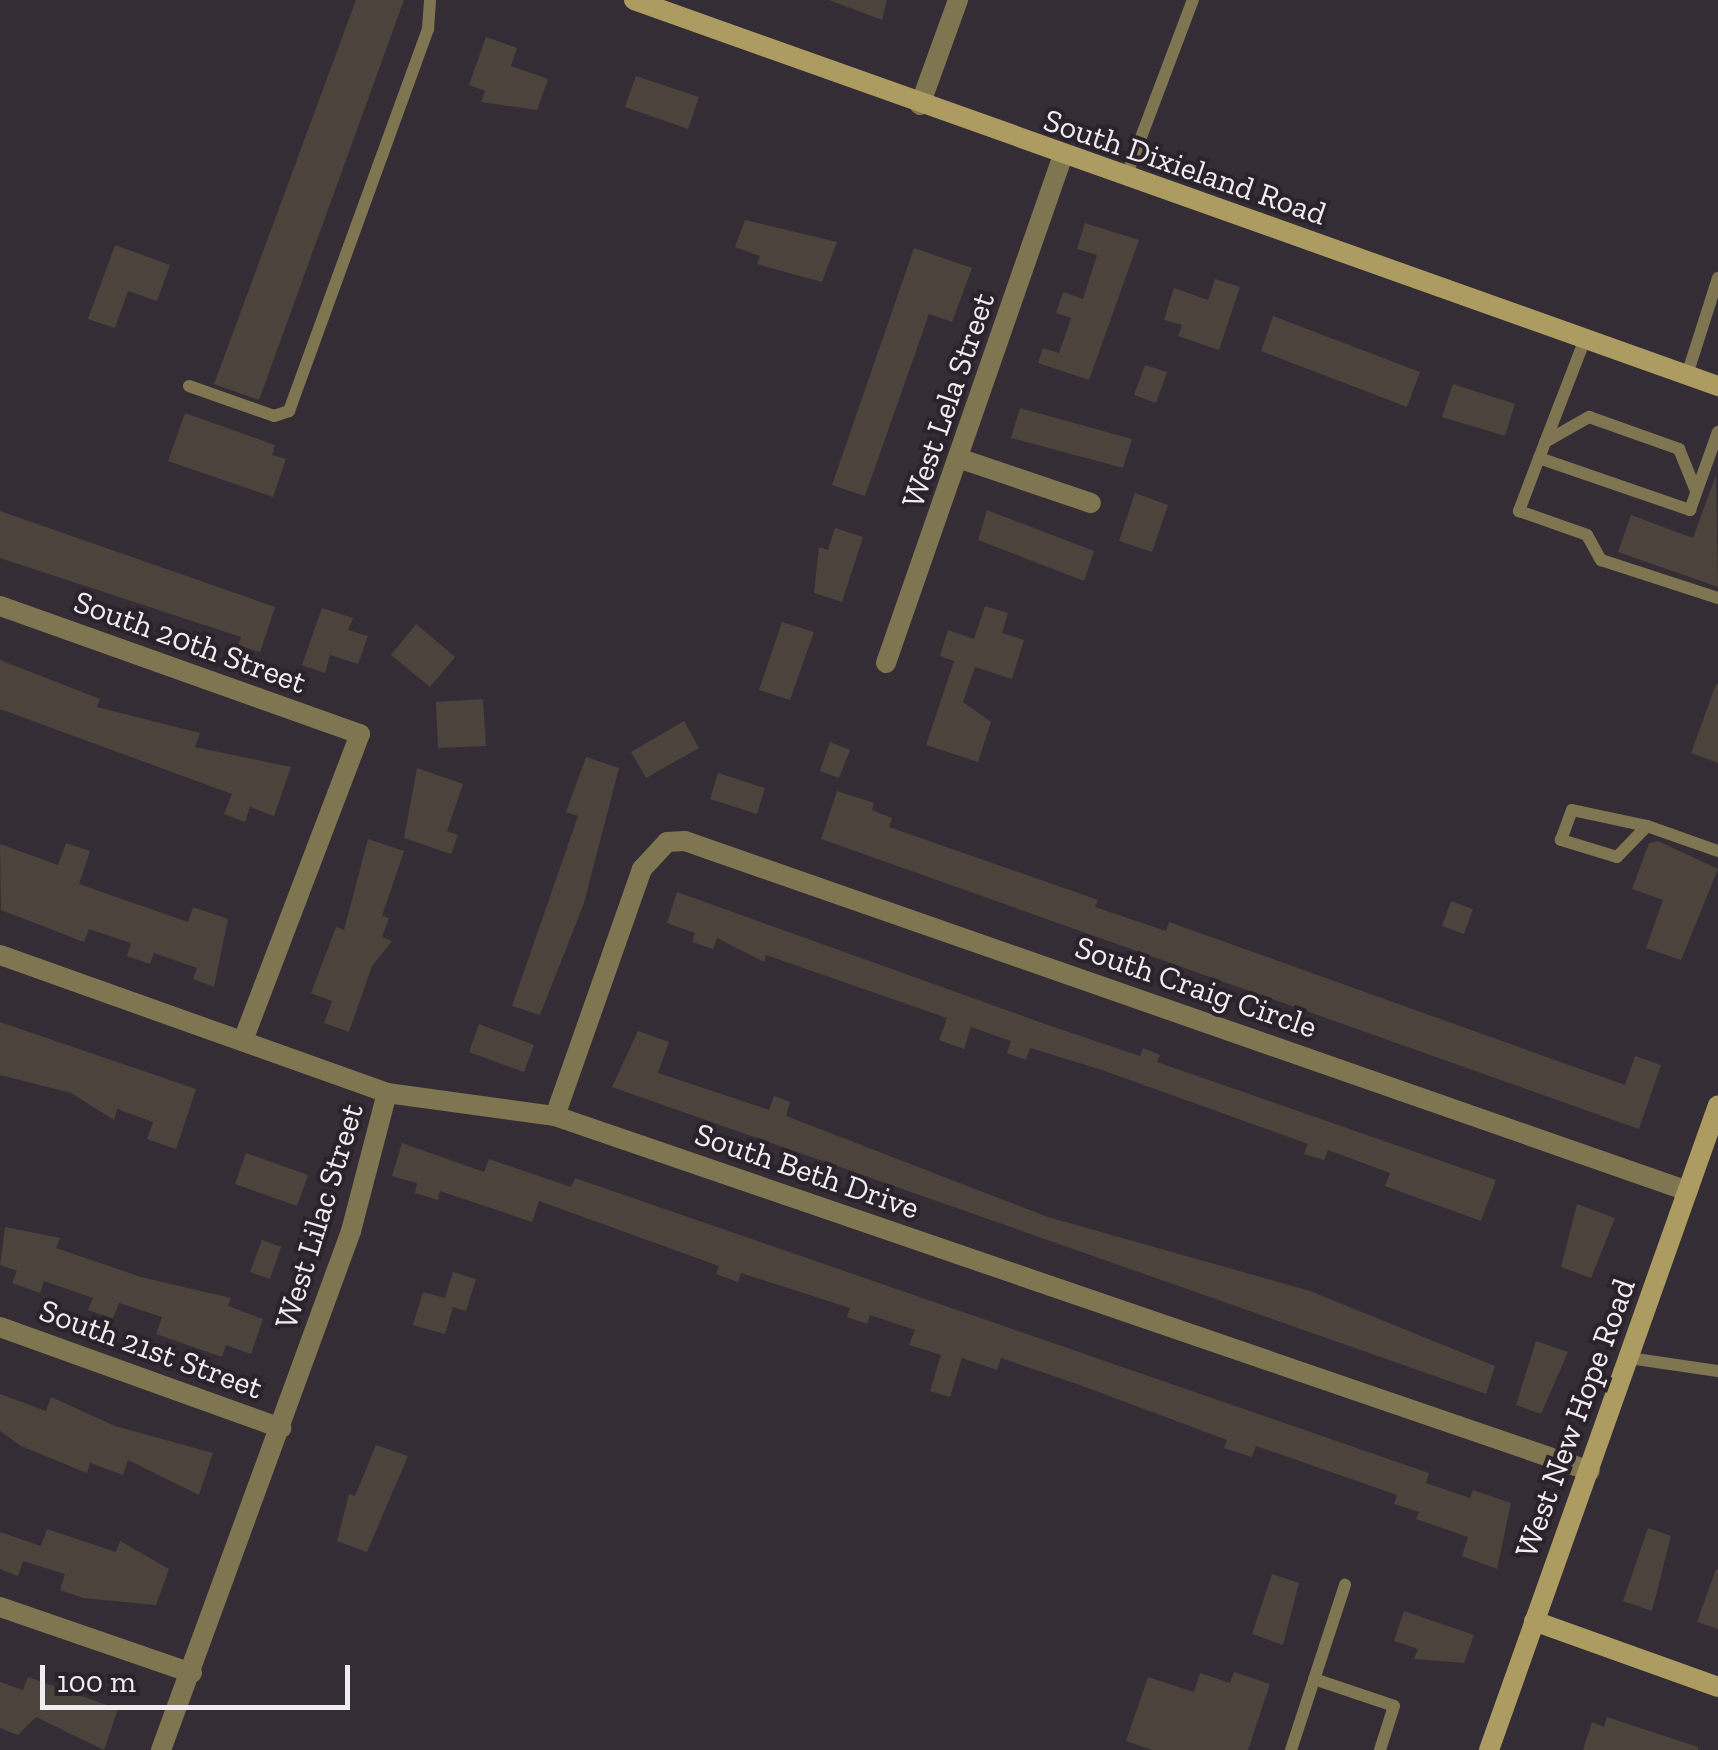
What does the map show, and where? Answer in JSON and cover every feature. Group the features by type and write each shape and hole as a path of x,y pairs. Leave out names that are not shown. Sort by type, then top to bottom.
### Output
{"main road":[{"name":"South Dixieland Road","path":"634,0 1718,386"},
{"name":"West New Hope Road","path":"1489,1750 1718,1105"},
{"path":"1534,1621 1718,1687"}],"street":[{"path":"920,105 958,0"},
{"name":"West Lela Street","path":"886,663 1063,155"},
{"path":"960,459 1090,503"},
{"name":"South 20th Street","path":"0,606 360,734 244,1038"},
{"name":"South Craig Circle","path":"555,1116 642,869 667,842 685,841 1688,1191"},
{"name":"South Beth Drive","path":"0,955 244,1038 388,1094 555,1116 1590,1472"},
{"name":"West Lilac Street","path":"161,1750 352,1231 388,1094"},
{"name":"South 21st Street","path":"0,1327 281,1428"},
{"path":"0,1608 192,1673"}],"lane":[{"path":"188,386 274,416 289,411 428,30 430,0"},
{"path":"1126,178 1193,0"},
{"path":"1686,375 1713,308 1718,278"},
{"path":"1585,339 1519,511 1587,535 1601,560 1718,598"},
{"path":"1546,442 1588,417 1679,449 1696,491"},
{"path":"1539,458 1690,510 1718,432"},
{"path":"1646,826 1617,857 1561,840 1572,810 1646,826 1718,851"},
{"path":"1629,1358 1718,1371"},
{"path":"1291,1750 1345,1585"},
{"path":"1314,1678 1394,1706 1380,1750"}],"building":[{"path":"356,0 404,0 259,400 214,384"},
{"path":"829,0 887,0 882,20"},
{"path":"486,37 517,48 511,66 548,79 537,110 481,102 485,91 469,85"},
{"path":"636,76 699,97 688,129 625,107"},
{"path":"745,220 837,242 822,282 757,264 760,256 735,247"},
{"path":"1085,223 1139,240 1089,380 1038,363 1043,348 1059,353 1071,318 1056,313 1063,292 1083,299 1097,255 1077,249"},
{"path":"115,245 170,265 157,301 128,291 115,328 88,319"},
{"path":"914,248 972,268 952,322 929,314 865,496 832,485"},
{"path":"1215,279 1240,287 1219,350 1178,336 1182,325 1164,320 1174,288 1208,300"},
{"path":"1273,316 1420,372 1407,407 1261,351"},
{"path":"1145,365 1167,372 1156,403 1134,395"},
{"path":"1453,384 1515,404 1505,436 1442,417"},
{"path":"1020,408 1132,439 1123,468 1011,438"},
{"path":"185,413 275,445 272,455 286,459 273,497 168,461"},
{"path":"1716,475 1718,587 1618,552 1631,515 1693,538"},
{"path":"1135,493 1168,505 1152,552 1119,541"},
{"path":"987,510 1094,551 1084,581 978,540"},
{"path":"0,511 275,607 260,652 238,645 241,637 0,558"},
{"path":"835,528 863,537 842,602 814,593 819,547 828,550"},
{"path":"985,606 1008,613 1002,633 1024,640 1012,679 975,667 963,702 991,722 978,762 926,745 954,661 940,656 948,630 974,639"},
{"path":"322,608 353,618 348,630 368,636 358,664 330,655 325,673 302,665"},
{"path":"782,622 814,632 790,700 759,690"},
{"path":"416,624 455,657 430,687 391,655"},
{"path":"0,660 100,699 97,707 200,733 195,747 291,767 274,816 250,807 245,822 224,814 232,794 0,709"},
{"path":"1718,684 1718,763 1691,753"},
{"path":"483,699 486,746 438,748 436,702"},
{"path":"684,721 699,748 646,778 631,752"},
{"path":"830,742 850,750 839,778 820,771"},
{"path":"586,757 619,768 584,903 540,1015 512,1006 578,816 566,812"},
{"path":"417,768 463,784 447,831 458,835 451,854 404,838"},
{"path":"718,773 765,788 757,814 710,799"},
{"path":"837,791 874,803 872,810 892,818 889,827 1098,900 1095,907 1166,931 1169,922 1625,1085 1635,1056 1661,1065 1639,1129 821,839"},
{"path":"368,839 404,851 382,916 389,918 382,937 392,941 372,966 349,1032 324,1023 332,1001 311,993 336,927 344,930"},
{"path":"1658,841 1718,869 1681,960 1646,948 1663,900 1632,889 1649,843"},
{"path":"66,843 90,851 79,884 188,922 193,907 228,919 214,987 193,979 197,968 154,953 150,964 127,956 131,943 89,929 84,942 1,910 0,844 58,865"},
{"path":"677,892 1140,1056 1143,1048 1160,1055 1157,1062 1496,1180 1481,1221 1385,1186 1390,1173 1328,1150 1324,1160 1304,1154 1308,1144 1102,1070 1030,1048 1026,1060 1007,1053 1011,1041 971,1027 964,1049 939,1040 947,1018 766,955 764,962 717,938 713,949 692,942 695,933 667,923"},
{"path":"1451,901 1473,909 1464,934 1442,926"},
{"path":"0,1022 196,1089 176,1149 147,1139 153,1122 117,1109 114,1120 71,1093 0,1075"},
{"path":"479,1024 534,1045 524,1072 469,1052"},
{"path":"638,1031 669,1042 658,1073 769,1110 774,1096 790,1102 786,1116 1048,1217 1310,1291 1495,1366 1486,1394 612,1087"},
{"path":"402,1143 484,1172 489,1159 571,1187 575,1178 1429,1473 1426,1483 1470,1498 1473,1490 1511,1503 1497,1569 1462,1556 1468,1537 1416,1519 1419,1512 1394,1504 1397,1495 1256,1446 1252,1457 1224,1448 1227,1440 1001,1358 997,1370 962,1358 950,1397 930,1391 941,1355 909,1345 915,1330 870,1315 867,1324 847,1317 850,1308 741,1273 738,1282 716,1274 719,1266 539,1201 532,1222 440,1191 438,1200 415,1193 417,1183 392,1176"},
{"path":"246,1153 308,1175 297,1206 235,1184"},
{"path":"1577,1204 1615,1218 1591,1278 1561,1267"},
{"path":"5,1227 60,1238 56,1248 141,1277 231,1298 228,1306 263,1319 251,1354 226,1345 222,1357 156,1334 162,1317 119,1303 113,1319 88,1310 93,1298 44,1281 40,1293 12,1283 17,1271 0,1265"},
{"path":"262,1240 281,1247 270,1279 250,1272"},
{"path":"453,1272 476,1279 466,1311 453,1307 445,1334 413,1325 423,1292 445,1298"},
{"path":"1536,1341 1568,1352 1541,1414 1516,1405"},
{"path":"0,1394 46,1411 51,1397 115,1426 213,1453 199,1495 128,1460 123,1475 90,1463 87,1473 21,1446 0,1431"},
{"path":"376,1445 408,1456 367,1552 337,1541 349,1494 355,1496"},
{"path":"1648,1528 1671,1536 1652,1611 1623,1601"},
{"path":"47,1529 116,1552 120,1541 169,1569 156,1605 83,1598 60,1590 65,1574 23,1561 18,1576 0,1569 0,1532 41,1546"},
{"path":"1718,1569 1718,1629 1697,1622"},
{"path":"1272,1574 1299,1583 1283,1645 1252,1634"},
{"path":"1404,1611 1474,1635 1464,1663 1414,1659 1418,1649 1394,1641"},
{"path":"1234,1672 1270,1684 1248,1750 1152,1750 1126,1741 1148,1677 1194,1692 1200,1673 1230,1683"},
{"path":"28,1677 118,1709 104,1750 36,1717 18,1735 0,1728 0,1682 23,1690"},
{"path":"1607,1717 1698,1750 1583,1750 1592,1722 1604,1727"}]}
